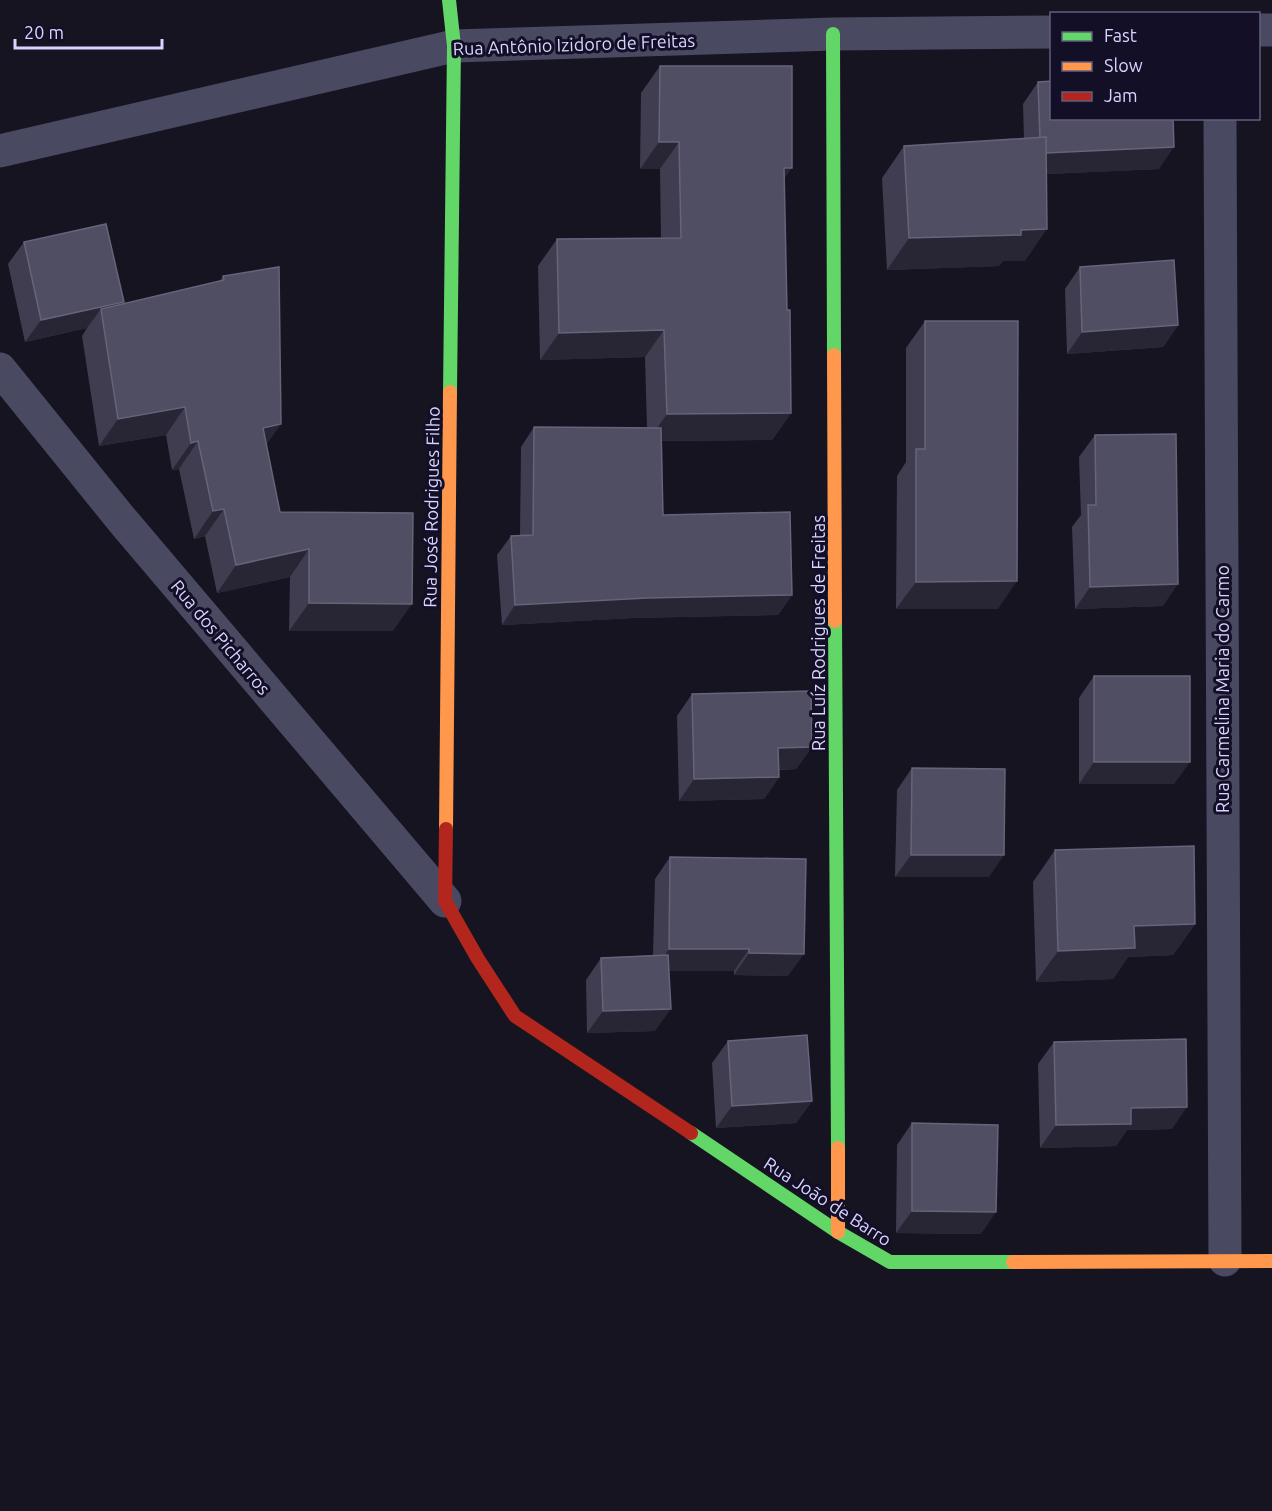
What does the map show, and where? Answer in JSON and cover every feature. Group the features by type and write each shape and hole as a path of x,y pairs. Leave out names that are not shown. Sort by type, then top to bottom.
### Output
{"street":[{"name":"Rua José Rodrigues Filho","path":"445,902 454,46 449,0"},
{"name":"Rua Antônio Izidoro de Freitas","path":"0,151 454,46 833,34 1050,32"},
{"name":"Rua Luíz Rodrigues de Freitas","path":"833,34 838,1232"},
{"name":"Rua Carmelina Maria do Carmo","path":"1220,120 1225,1260"},
{"name":"Rua dos Picharros","path":"0,369 122,520 445,902"},
{"name":"Rua João de Barro","path":"445,902 478,959 516,1016 838,1232 890,1262 1272,1261"}],"building":[{"path":"660,66 792,66 792,168 784,168 787,310 790,310 791,413 667,414 664,330 559,333 557,239 681,238 679,142 659,142"},
{"path":"1050,81 1050,120 1173,120 1174,147 1046,153 1046,137 1040,138 1038,82"},
{"path":"1046,137 1047,229 1021,230 1021,235 909,238 904,146"},
{"path":"106,224 124,302 41,320 24,242"},
{"path":"1174,260 1178,325 1082,332 1080,267"},
{"path":"279,267 281,424 263,428 280,512 413,513 412,604 309,603 309,549 236,565 224,509 213,511 198,441 191,443 185,407 118,419 101,309 224,280 223,276"},
{"path":"925,321 1018,321 1017,581 916,582 916,449 925,449"},
{"path":"534,427 661,428 663,515 790,512 792,595 647,598 515,605 511,536 533,535"},
{"path":"1176,434 1178,584 1090,587 1088,505 1096,505 1095,435"},
{"path":"1094,676 1190,676 1190,762 1094,762"},
{"path":"811,691 812,747 778,748 779,777 694,779 692,694"},
{"path":"912,768 1005,769 1004,855 911,855"},
{"path":"1194,846 1195,924 1134,926 1135,948 1058,951 1055,850"},
{"path":"670,857 806,859 804,954 749,953 749,949 669,949"},
{"path":"668,955 671,1009 603,1011 601,958"},
{"path":"807,1035 812,1101 732,1106 728,1041"},
{"path":"1186,1039 1187,1107 1131,1108 1131,1124 1056,1125 1054,1042"},
{"path":"912,1123 998,1125 996,1212 912,1211"}],"traffic: fast":[{"path":"449,0 454,46 450,392"},
{"path":"833,34 834,355"},
{"path":"835,621 838,1148"},
{"path":"691,1133 838,1232 890,1262 1013,1262"}],"traffic: slow":[{"path":"834,355 835,621"},
{"path":"446,829 450,392"},
{"path":"838,1148 838,1232"},
{"path":"1013,1262 1272,1261"}],"traffic: jam":[{"path":"446,829 445,901 478,959 515,1016 691,1133"}]}
